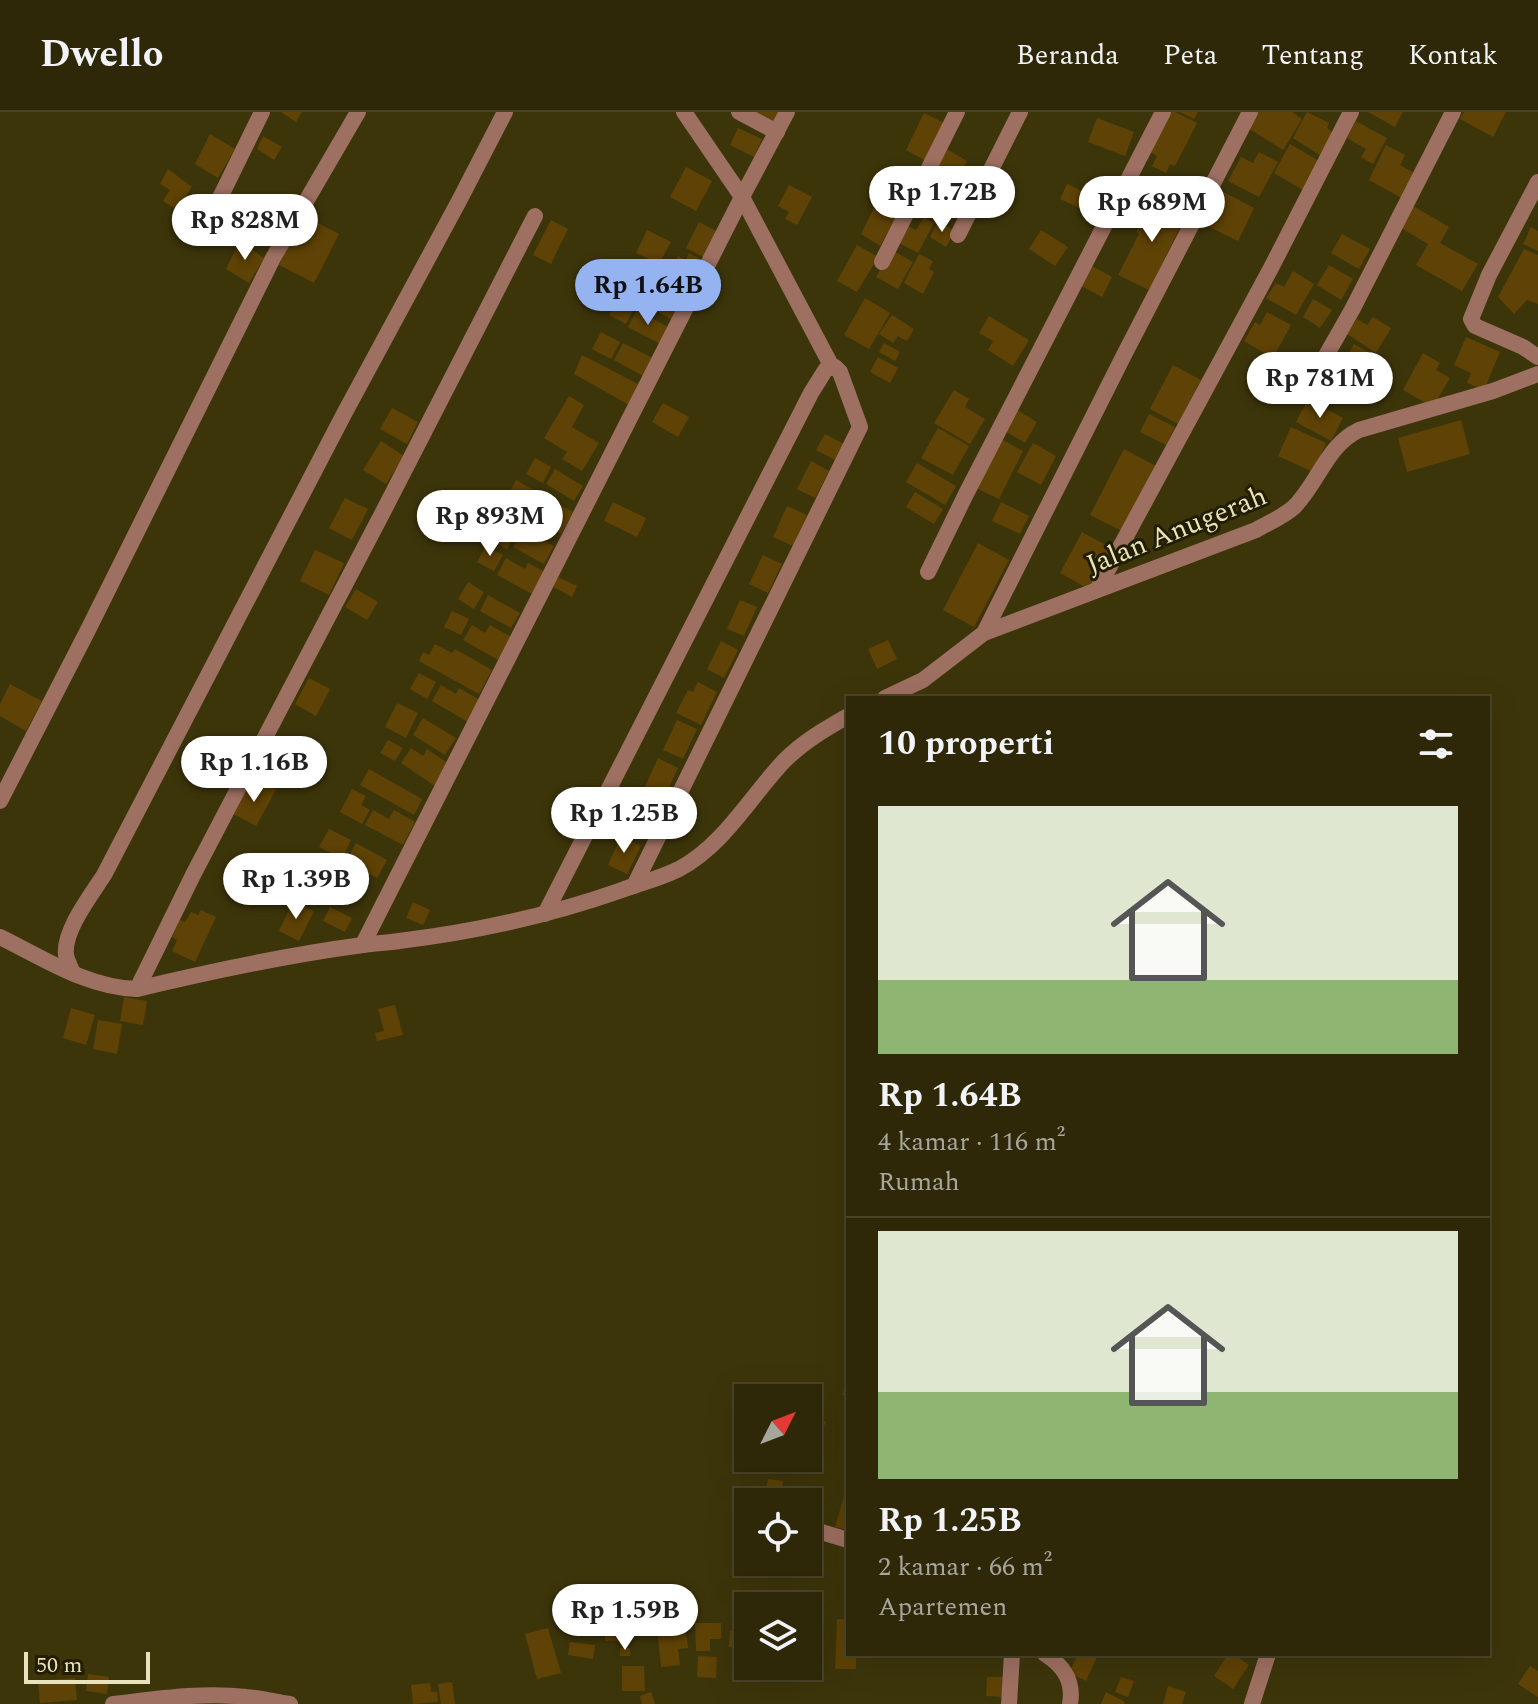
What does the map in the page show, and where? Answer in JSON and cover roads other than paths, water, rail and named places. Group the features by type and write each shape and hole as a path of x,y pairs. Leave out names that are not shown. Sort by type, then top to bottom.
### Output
{"street":[{"path":"212,214 262,112"},
{"path":"0,801 273,258 358,112"},
{"path":"73,973 66,955 68,938 75,921 104,875 336,428 505,112"},
{"path":"634,886 860,427 840,372 832,367 742,197 684,112"},
{"path":"739,112 777,132"},
{"path":"363,944 787,112"},
{"path":"882,262 957,112"},
{"path":"958,235 1020,112"},
{"path":"928,572 1163,112"},
{"path":"889,696 923,680 984,633 1250,112"},
{"path":"1097,590 1271,268 1351,112"},
{"path":"1303,396 1352,310 1453,112"},
{"path":"1538,182 1489,275 1471,319 1475,326 1538,357"},
{"path":"137,989 535,216"},
{"path":"545,914 811,393 826,369 832,367"},
{"name":"Jalan Anugerah","path":"984,633 1256,530 1282,516 1296,505 1335,449 1350,434 1493,391 1538,374"},
{"path":"0,937 99,983 137,989 229,967 363,944 443,935 545,914 634,886 681,867 717,840 784,761 821,731 846,717"},
{"path":"822,1532 846,1539"},
{"path":"1009,1704 1012,1656"},
{"path":"1048,1656 1062,1667 1067,1676 1071,1685 1070,1704"},
{"path":"1252,1704 1267,1656"},
{"path":"113,1704 202,1696 245,1697 290,1704"}]}
